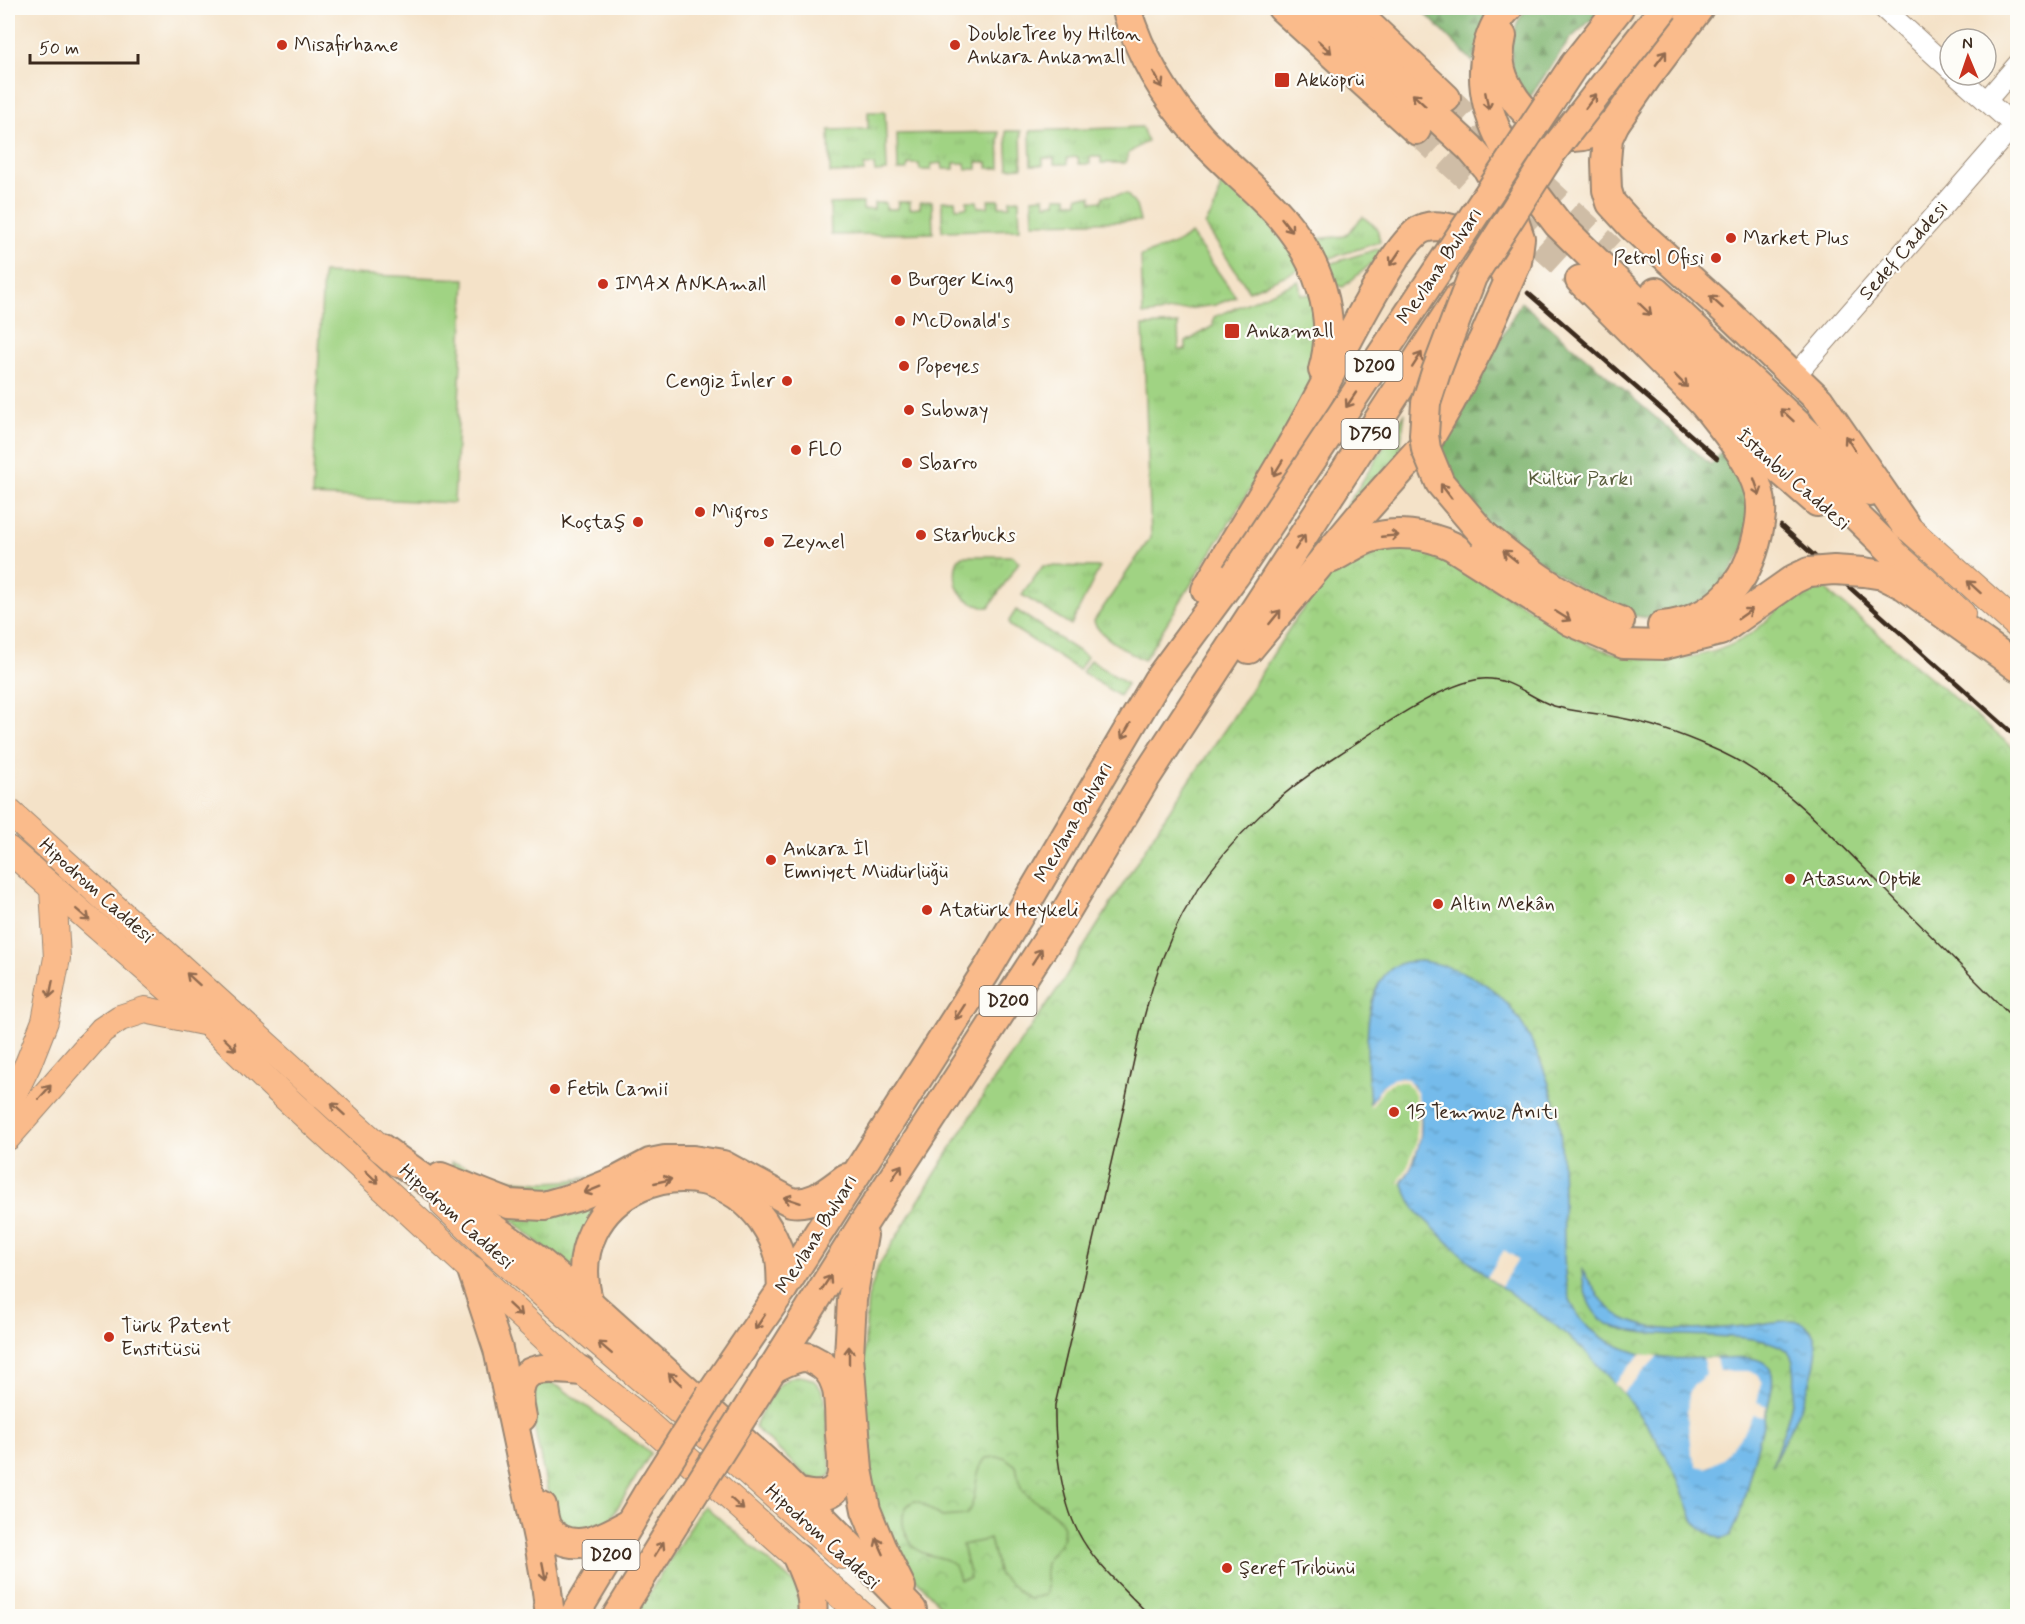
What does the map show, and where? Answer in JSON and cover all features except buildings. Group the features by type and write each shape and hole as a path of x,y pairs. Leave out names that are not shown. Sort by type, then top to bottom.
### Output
{"highway":[{"path":"1126,8 1139,42 1163,91 1211,148 1282,218 1302,245 1316,272 1325,302 1329,344 1307,418"},
{"path":"1282,8 1416,130"},
{"name":"D750","path":"1317,566 1428,439 1468,368 1497,308 1517,262 1520,238 1509,206 1487,168 1462,140 1320,8"},
{"path":"1351,8 1446,98 1379,23 1374,8"},
{"path":"1508,8 1503,12 1490,35 1483,65 1484,88 1489,113 1503,144 1527,183 1558,224 1899,538"},
{"path":"1517,8 1503,31 1500,43 1500,67 1507,84 1530,118 1554,134 1572,137 1590,136 1615,123"},
{"path":"1574,65 1598,8"},
{"name":"D200","path":"1574,65 1619,8"},
{"name":"Mevlana Bulvarı","path":"619,1614 865,1221 1062,918 1146,777 1532,183 1559,143 1664,8"},
{"path":"1699,8 1647,77 1615,123 1608,138 1605,161 1607,190 1611,203 1632,226 1819,400 1899,538"},
{"name":"Mevlana Bulvarı","path":"574,1617 648,1493 711,1394 782,1290 987,970 1157,681 1236,574 1574,65"},
{"path":"1157,681 1206,589 1307,418 1376,289 1406,243 1419,230 1434,225 1452,229 1483,244 1500,260 1503,273 1497,308"},
{"name":"İstanbul Caddesi","path":"1611,250 1899,538"},
{"path":"1472,277 1426,403 1424,435 1431,465 1440,483 1484,535 1518,563 1562,593 1628,624 1669,625 1696,618 1706,612 1726,598 1742,578 1754,551 1762,506 1757,486 1740,453 1703,403"},
{"name":"İstanbul Caddesi","path":"1580,280 1703,403 1847,528 1872,542 1899,538"},
{"path":"1146,777 1317,566 1367,540 1390,534 1432,538 1452,546 1570,621 1624,644 1664,645 1720,631 1794,579 1809,572 1834,570 1883,575 1905,586 2018,665"},
{"path":"381,1148 469,1189 508,1204 544,1206 579,1196 618,1180 650,1163 679,1160 708,1161 723,1165 791,1202 802,1204 822,1196 859,1167"},
{"path":"381,1148 540,1262 589,1303 778,1473 913,1614"},
{"path":"589,1303 584,1284 583,1261 590,1235 610,1208 633,1190 663,1180 688,1177 726,1188 752,1205 767,1227 779,1253 782,1290"},
{"path":"865,1221 852,1300 849,1356 858,1470 870,1519 913,1614"},
{"path":"472,1270 498,1349 539,1543 550,1617"},
{"path":"771,1369 795,1359 807,1357 830,1371 837,1384 842,1464 839,1485 830,1493 820,1496 795,1492"},
{"path":"581,1371 544,1367 526,1375 520,1387 518,1400 546,1527 562,1540 579,1544 599,1540 630,1523"},
{"path":"798,1559 808,1582 813,1604 812,1617"}],"main road":[{"name":"İstanbul Caddesi","path":"1899,538 2018,626"},
{"name":"İstanbul Caddesi","path":"1899,538 2018,665"},
{"name":"Hipodrom Caddesi","path":"8,811 497,1255 913,1614"},
{"name":"Hipodrom Caddesi","path":"8,849 209,1023 272,1085 581,1371 640,1417 863,1617"},
{"path":"8,1105 45,1021 57,958 53,889"},
{"path":"8,1137 102,1030 120,1018 146,1010 209,1023"}],"street":[{"path":"1883,8 1902,15 1938,56"},
{"path":"1986,101 2018,64"},
{"path":"1970,87 2016,127"},
{"name":"Sedef Caddesi","path":"1794,377 2016,127"}],"green space":[{"path":"1420,8 1497,8 1473,62"},
{"path":"1528,8 1604,8 1570,39 1529,98 1515,77 1512,66 1515,30 1522,14"},
{"path":"868,112 885,112 887,171 875,172 874,165 864,166 864,172 830,173 829,130 868,129"},
{"path":"1142,127 1147,141 1129,153 1125,163 1101,163 1101,157 1090,157 1090,164 1079,164 1078,157 1067,158 1067,164 1054,164 1054,158 1043,158 1043,165 1031,165 1030,131"},
{"path":"1006,131 1021,131 1022,167 1008,168"},
{"path":"999,132 1000,168 988,168 987,162 977,162 977,169 966,169 965,163 954,163 954,169 943,169 942,163 932,164 931,170 920,170 919,164 908,164 907,170 898,170 897,134"},
{"path":"1217,163 1305,267 1249,291 1205,225 1214,210 1219,195 1220,180"},
{"path":"1127,194 1136,206 1140,221 1033,223 1032,198 1044,197 1045,204 1056,203 1056,197 1067,197 1067,202 1078,202 1078,196 1091,196 1092,202 1102,201 1103,196"},
{"path":"1019,199 1020,229 942,231 942,201 955,201 956,208 967,207 967,201 977,201 978,207 988,207 989,200 999,200 999,206 1010,206 1010,200"},
{"path":"932,201 933,233 831,235 830,204 863,203 863,210 874,209 874,203 886,203 886,209 897,209 898,202 910,202 910,209 920,208 920,202"},
{"path":"1363,217 1377,228 1380,242 1324,260 1317,239 1345,236"},
{"path":"1191,234 1236,297 1215,305 1143,315 1141,256 1177,243"},
{"path":"1384,247 1388,250 1343,287 1335,285 1326,265"},
{"path":"323,273 465,279 454,503 312,496"},
{"path":"1299,281 1301,295 1314,294 1317,372 1282,438 1144,660 1108,638 1094,621 1151,537 1143,326 1178,324 1179,350 1186,350 1186,342 1213,326 1214,317"},
{"name":"Kültür Parkı","path":"1521,302 1711,465 1725,448 1751,500 1744,549 1717,594 1656,619 1630,615 1605,606 1489,526 1437,455"},
{"path":"1405,413 1399,455 1338,520"},
{"path":"1425,546 1591,646 1633,657 1676,659 1718,650 1757,629 1794,596 1820,585 2017,751 2017,1616 950,1616 912,1575 872,1505 863,1370 868,1298 879,1265 985,1093 1061,984 1165,817 1236,713 1294,621 1329,575 1350,558 1374,547"},
{"path":"962,556 1013,556 1019,562 989,607 973,603 958,588 956,567"},
{"path":"1043,566 1100,567 1071,625 1022,595"},
{"path":"1016,610 1087,657 1079,670 1010,626 1009,621"},
{"path":"1090,660 1127,684 1119,696 1082,672"},
{"path":"451,1162 497,1176 542,1182 581,1179 605,1173 526,1197 452,1166"},
{"path":"609,1192 575,1275 507,1215"},
{"path":"797,1376 815,1382 825,1398 831,1475 821,1481 808,1477 754,1427 776,1389 782,1382"},
{"path":"535,1382 551,1383 561,1388 651,1453 611,1518 603,1527 571,1533 553,1518 529,1402"},
{"path":"1004,1457 1016,1466 1022,1489 1055,1515 1063,1528 1062,1540 1046,1563 1045,1595 1028,1599 999,1575 990,1539 962,1545 970,1578 960,1580 952,1563 915,1548 906,1535 904,1527 904,1512 914,1501 942,1517 966,1515 973,1501 981,1465 986,1458"},
{"path":"704,1505 795,1584 805,1616 635,1616"}],"water":[{"path":"1421,961 1455,969 1477,979 1497,993 1516,1015 1535,1049 1550,1088 1559,1126 1565,1274 1569,1296 1580,1317 1597,1334 1618,1346 1640,1354 1691,1359 1750,1358 1761,1361 1769,1367 1772,1380 1770,1398 1739,1517 1730,1536 1721,1539 1701,1529 1694,1521 1676,1475 1656,1438 1623,1393 1585,1351 1555,1325 1487,1277 1419,1214 1411,1203 1402,1182 1412,1166 1418,1147 1421,1128 1420,1106 1413,1085 1401,1077 1382,1086 1370,1104 1367,1048 1371,1005 1378,986 1388,972 1402,963"},
{"path":"1582,1270 1610,1309 1638,1324 1670,1330 1688,1330 1788,1321 1799,1322 1808,1327 1816,1346 1814,1370 1799,1412 1772,1465 1793,1398 1792,1359 1782,1347 1736,1337 1645,1333 1620,1328 1602,1320 1589,1304"}],"pier":[{"path":"1401,1077 1408,1079 1418,1094 1420,1134 1410,1169 1399,1184 1416,1145 1415,1095 1406,1082 1393,1082 1369,1107 1382,1086 1391,1079"},
{"path":"1504,1250 1518,1259 1501,1286 1487,1277"},
{"path":"1641,1354 1658,1356 1623,1393 1614,1383"},
{"path":"1703,1358 1716,1358 1719,1371 1756,1373 1762,1383 1757,1402 1767,1406 1764,1417 1753,1415 1745,1430 1723,1459 1706,1468 1697,1466 1691,1452 1687,1414 1689,1394 1693,1385 1706,1375"}],"tunnel":[{"path":"1446,98 1611,250"},
{"path":"1416,130 1580,280"}],"tram line":[{"path":"1150,1616 1101,1566 1085,1544 1072,1519 1060,1470 1055,1405 1138,1040 1163,957 1177,925 1213,868 1257,818 1309,774 1428,699 1447,689 1482,679 1502,681 1554,706 1628,719 1677,734 1736,760 1781,790 1842,846 2018,1023"}],"railway":[{"path":"1528,293 1717,458"},
{"path":"1781,526 2018,738"}],"place":[{"name":"Misafirhane","path":"282,45"},
{"name":"DoubleTree by Hilton Ankara Ankamall","path":"955,45"},
{"name":"Akköprü","path":"1282,80"},
{"name":"Market Plus","path":"1731,238"},
{"name":"Petrol Ofisi","path":"1716,258"},
{"name":"Burger King","path":"896,280"},
{"name":"IMAX ANKAmall","path":"603,284"},
{"name":"McDonald's","path":"900,321"},
{"name":"Ankamall","path":"1232,331"},
{"name":"Popeyes","path":"904,366"},
{"name":"Cengiz İnler","path":"787,381"},
{"name":"Subway","path":"909,410"},
{"name":"FLO","path":"796,450"},
{"name":"Sbarro","path":"907,463"},
{"name":"Migros","path":"700,512"},
{"name":"Koçtaş","path":"638,522"},
{"name":"Starbucks","path":"921,535"},
{"name":"Zeynel","path":"769,542"},
{"name":"Ankara İl Emniyet Müdürlüğü","path":"771,860"},
{"name":"Atasun Optik","path":"1790,879"},
{"name":"Altın Mekân","path":"1438,904"},
{"name":"Atatürk Heykeli","path":"927,910"},
{"name":"Fetih Camii","path":"555,1089"},
{"name":"15 Temmuz Anıtı","path":"1394,1112"},
{"name":"Türk Patent Enstitüsü","path":"109,1337"},
{"name":"Şeref Tribünü","path":"1227,1568"}]}
